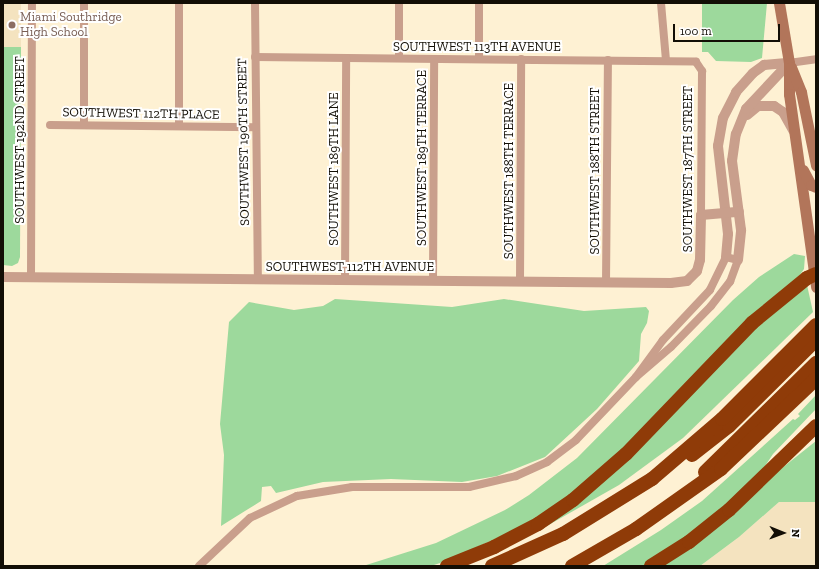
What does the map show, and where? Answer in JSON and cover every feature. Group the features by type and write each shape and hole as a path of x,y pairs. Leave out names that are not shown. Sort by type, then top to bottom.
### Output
{"highway":[{"path":"447,566 494,548 538,524 573,500 626,454 752,323 808,278 816,278"},
{"path":"492,566 568,531 707,446 808,343 816,325"},
{"path":"572,566 620,539 679,500 741,452 815,372"},
{"path":"652,566 717,520 801,442 816,426"},
{"path":"801,442 816,437"}],"main road":[{"path":"779,3 789,63 789,94 816,278"},
{"path":"789,63 801,92 816,165"},
{"path":"800,166 811,185 816,187"}],"street":[{"name":"SOUTHWEST 192ND STREET","path":"31,278 32,3"},
{"path":"84,3 84,125"},
{"path":"178,126 179,3"},
{"name":"SOUTHWEST 190TH STREET","path":"255,3 258,280"},
{"name":"SOUTHWEST 189TH TERRACE","path":"399,3 399,58"},
{"path":"479,3 479,59"},
{"path":"661,3 666,60"},
{"name":"SOUTHWEST 113TH AVENUE","path":"255,57 666,60 698,63"},
{"name":"SOUTHWEST 189TH LANE","path":"345,281 346,58"},
{"name":"SOUTHWEST 189TH TERRACE","path":"433,281 434,59"},
{"name":"SOUTHWEST 188TH TERRACE","path":"520,282 521,59"},
{"path":"636,377 664,340 710,290 726,257 728,234 718,146 719,132 728,104 753,72 764,65 816,59"},
{"name":"SOUTHWEST 188TH STREET","path":"606,283 608,60"},
{"name":"SOUTHWEST 187TH STREET","path":"695,275 700,260 701,216 702,71 698,63"},
{"path":"198,566 250,518 297,496 352,487 469,487 491,484 527,472 572,444 636,377 671,347 720,296 730,282 738,260 741,236 732,161 733,148 746,109 754,98 778,77 789,63"},
{"path":"741,123 751,110 769,105 783,112 795,133"},
{"name":"SOUTHWEST 112TH PLACE","path":"50,125 256,127"},
{"path":"701,216 739,212"},
{"path":"726,257 738,260"},
{"name":"SOUTHWEST 112TH AVENUE","path":"3,277 671,283 687,281 695,275"},
{"path":"710,290 720,296"}],"shaded area":[{"name":"Miami Southridge High School","path":"3,3 21,3 21,47 3,47"},
{"path":"779,502 816,502 816,566 700,566 739,537"}],"green space":[{"path":"702,3 767,3 762,58 751,62 716,61 708,52 702,52"},
{"path":"3,47 21,47 20,257 18,263 12,266 3,265"},
{"path":"794,254 805,256 804,269 797,279 580,490 517,529 446,561 431,566 363,566 436,543 505,510 529,495 577,458 733,300 759,277"},
{"path":"807,285 813,312 683,438 619,485 531,535 740,341"},
{"path":"335,299 452,307 504,299 584,311 646,307 649,311 647,323 641,334 639,361 597,409 545,457 497,476 462,482 391,479 323,482 276,493 271,486 262,487 261,501 221,526 224,455 220,424 229,322 249,302 294,310 323,306"},
{"path":"816,395 816,409 773,454 763,469 725,509 645,566 603,566 661,530 702,501 793,419 795,420 800,416 798,414"},
{"path":"816,441 816,502 779,502 739,537 700,566 659,566"}],"place":[{"name":"Miami Southridge High School","path":"12,25"}]}
